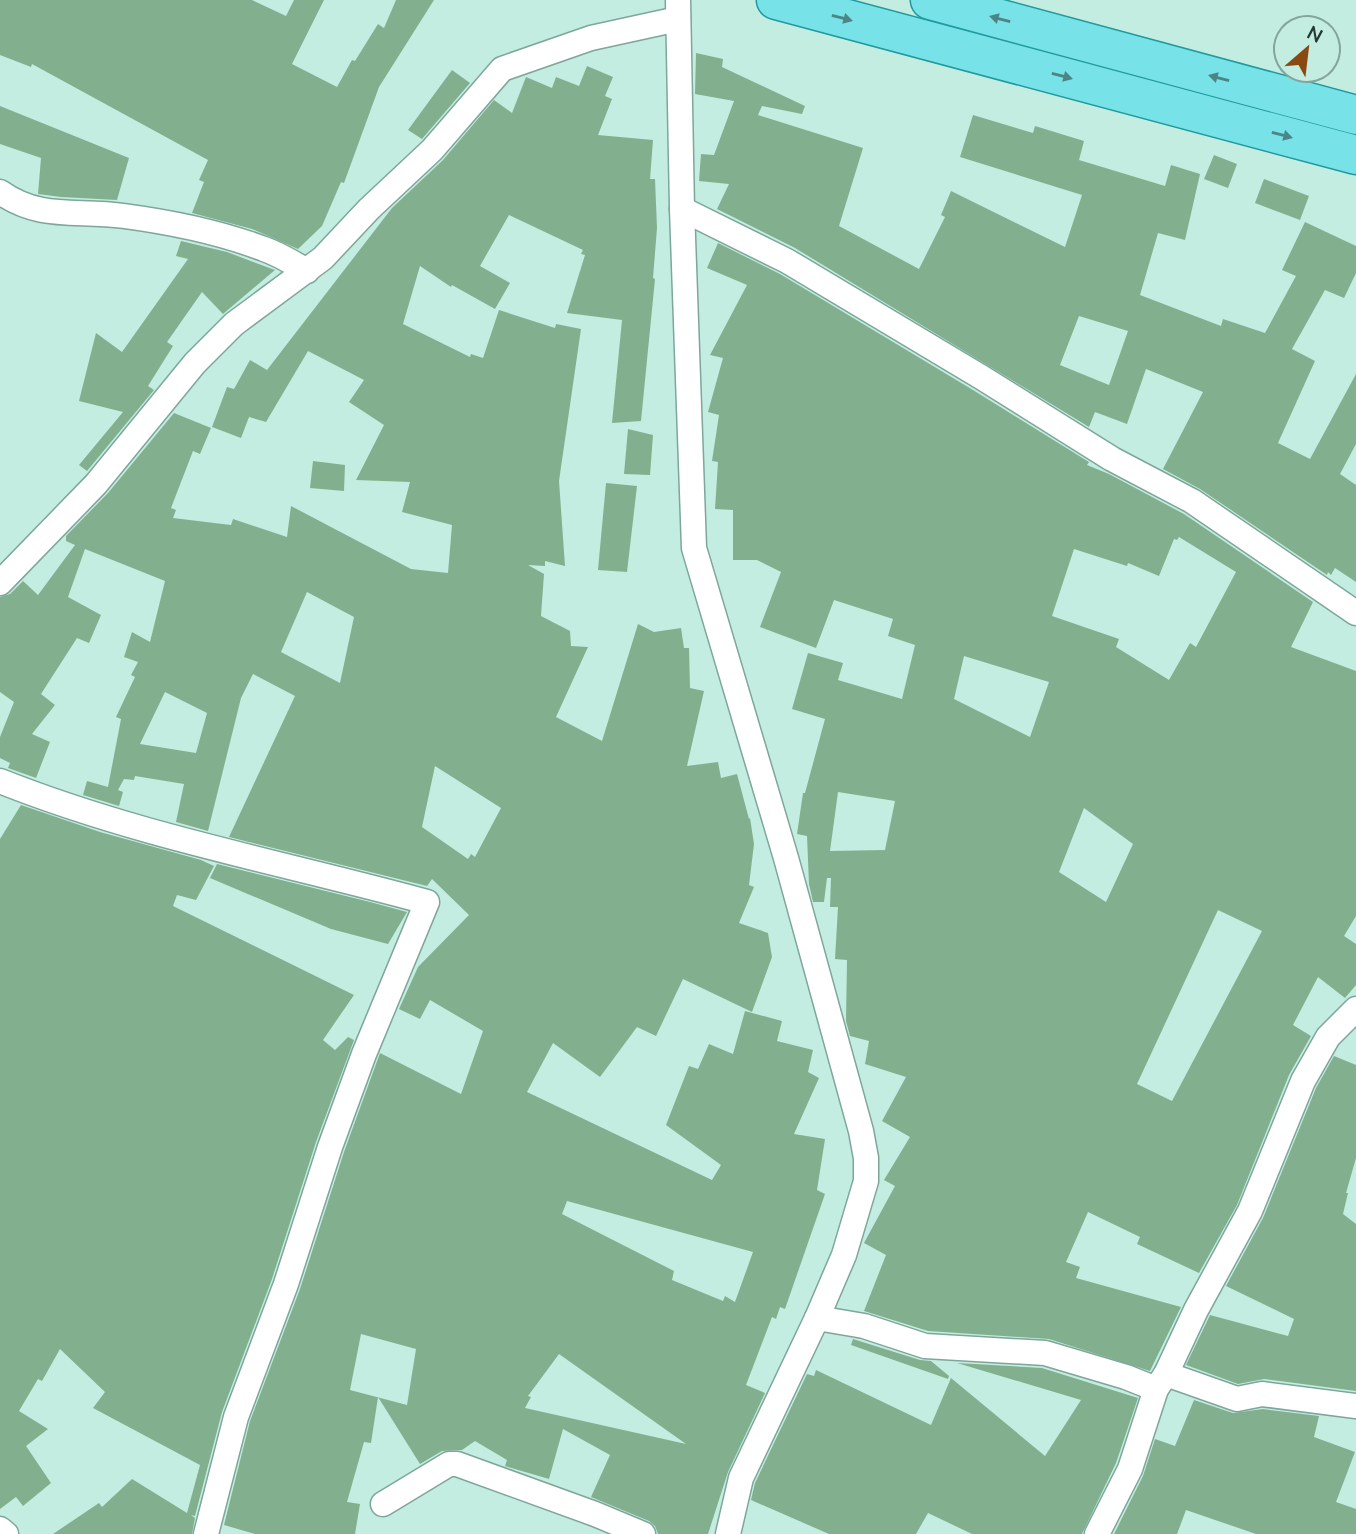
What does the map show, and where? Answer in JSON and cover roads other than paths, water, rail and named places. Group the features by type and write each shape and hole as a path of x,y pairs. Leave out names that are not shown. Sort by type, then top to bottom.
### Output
{"main road":[{"path":"776,0 1356,155"},
{"path":"930,0 1356,115"}],"street":[{"path":"0,583 96,484 195,363 234,324 307,271 432,150 502,69 678,9 694,548 790,872 861,1131 866,1158 866,1181 844,1255 741,1478 727,1534"},
{"path":"0,192 14,202 40,211 123,216 217,235 266,249 307,271"},
{"path":"682,209 787,261 1112,459 1192,501 1356,613"},
{"path":"0,781 44,799 154,832 323,873 427,902 364,1054 330,1147 286,1284 236,1417 206,1534"},
{"path":"1097,1534 1130,1469 1161,1381 1250,1211 1303,1082 1328,1037 1356,1009"},
{"path":"817,1318 864,1326 925,1346 1045,1353 1126,1377 1161,1381 1237,1399 1262,1394 1356,1406"},
{"path":"383,1504 449,1464 457,1464 643,1534"},
{"path":"0,1529 6,1534"}]}
